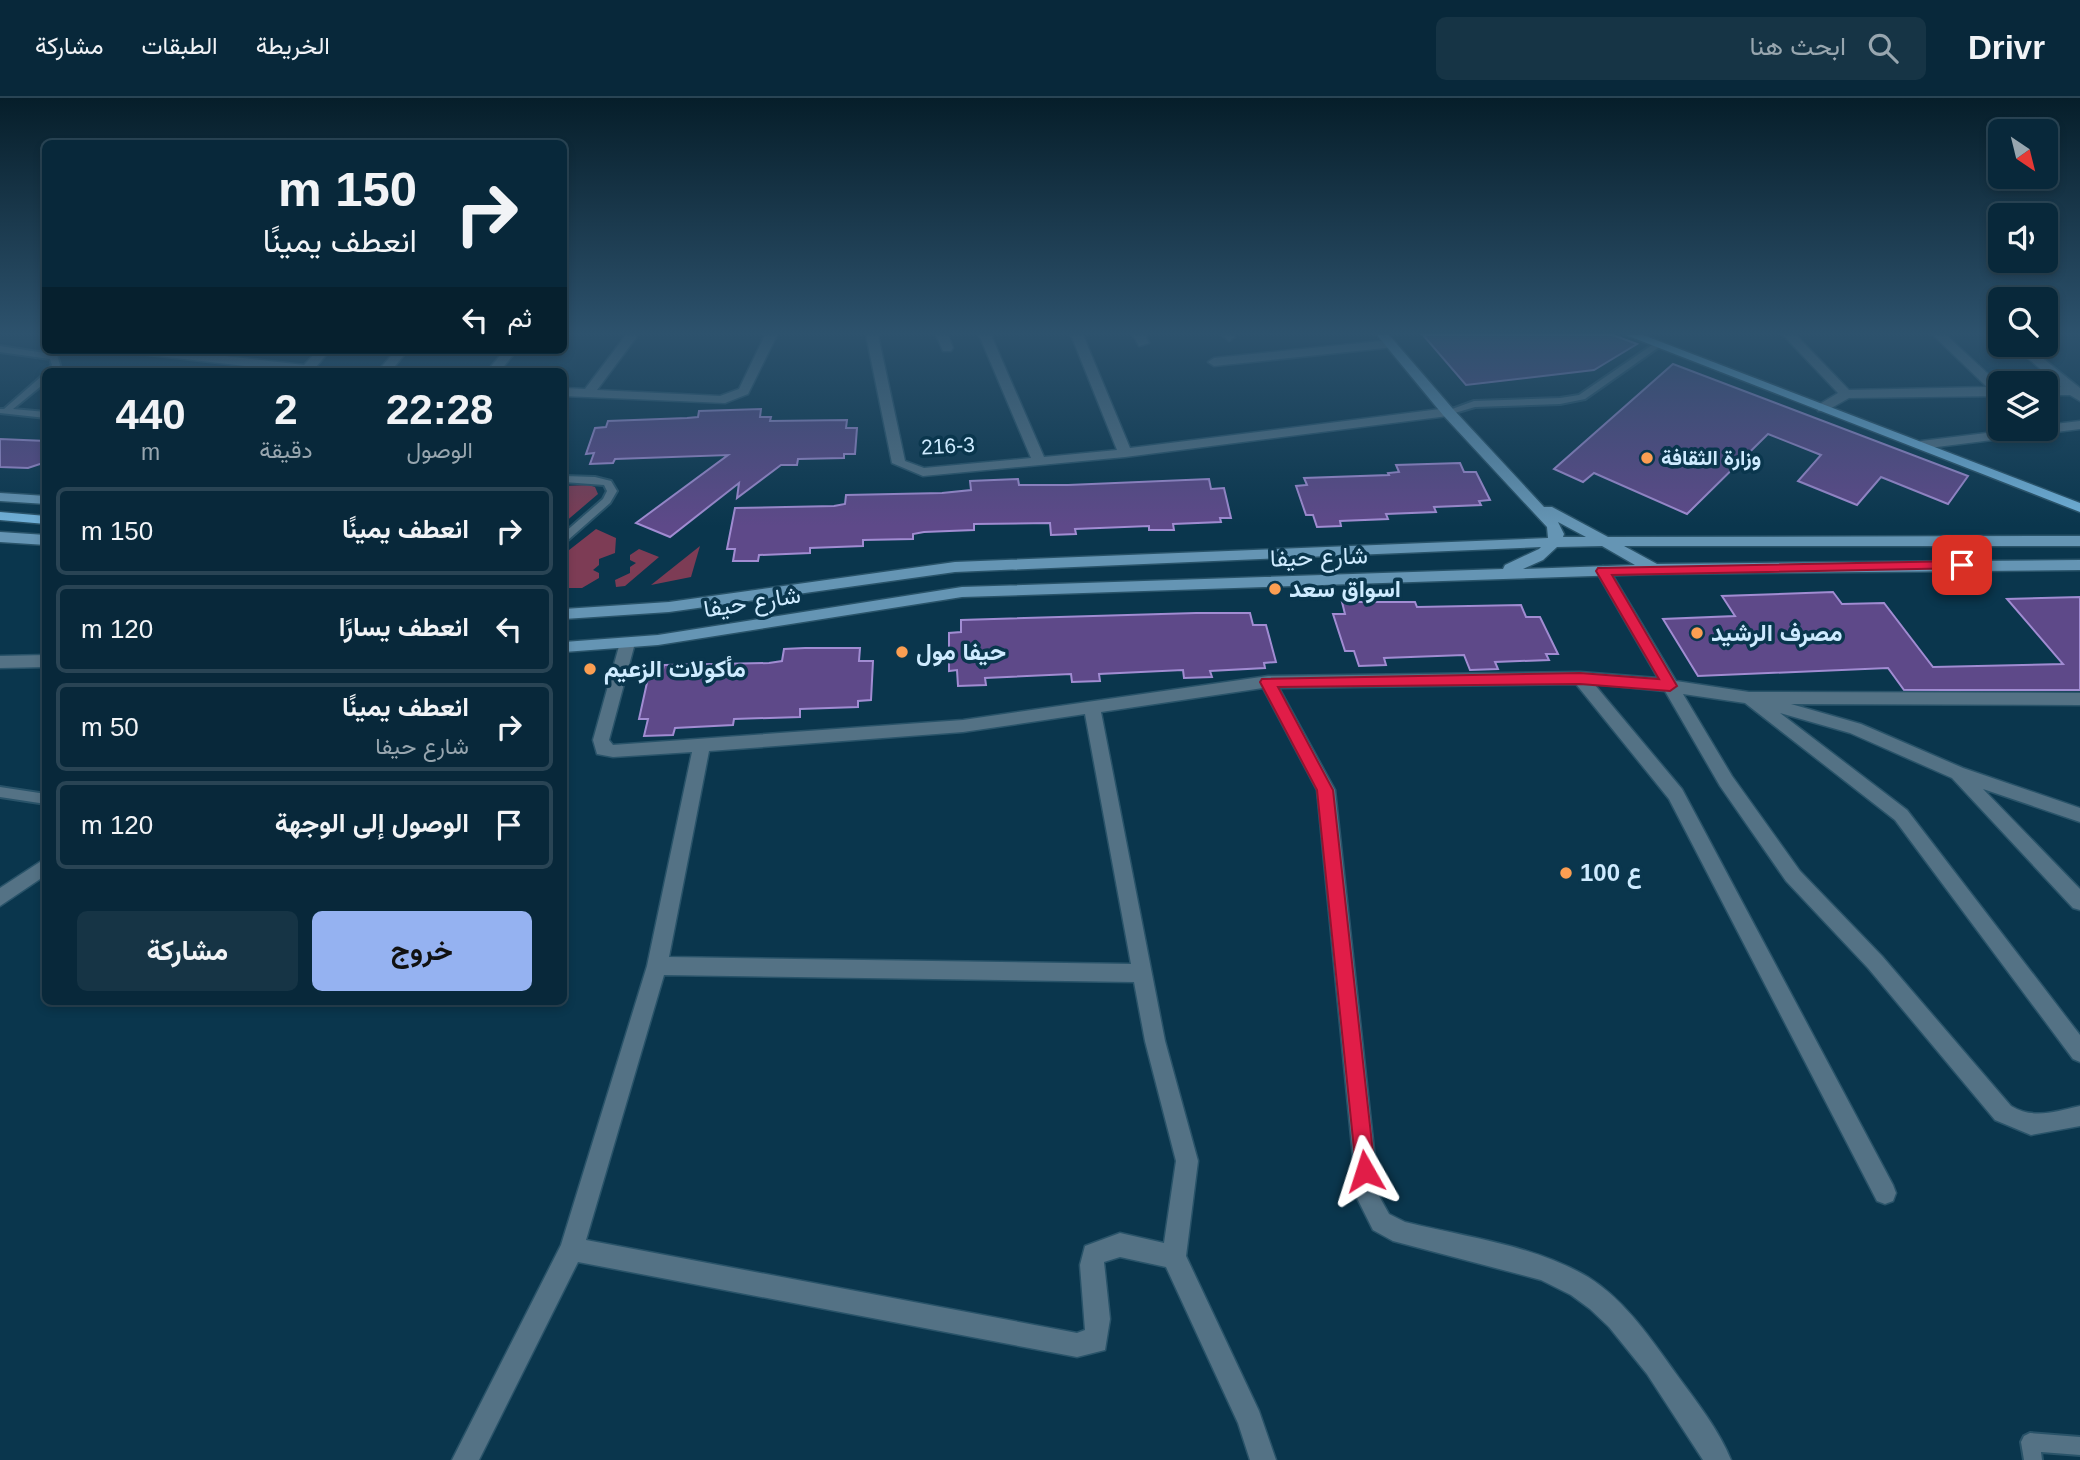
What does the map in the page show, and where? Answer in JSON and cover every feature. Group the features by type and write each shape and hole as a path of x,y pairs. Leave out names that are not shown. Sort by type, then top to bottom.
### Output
{"main road":[{"path":"1437,399 1527,495 1554,526 1557,534 1554,542 1538,558 1493,574"},
{"path":"1797,399 2080,508"},
{"path":"1527,495 1561,520 1654,569"},
{"path":"0,497 42,500"},
{"path":"0,516 42,520"},
{"path":"0,537 42,540"},
{"name":"شارع حيفا","path":"567,614 669,607 955,567 1554,542 2080,541"},
{"name":"شارع حيفا","path":"567,648 627,643 962,592 1654,569 2080,565"}],"street":[{"path":"682,399 726,399"},
{"name":"216-3","path":"886,399 900,463 923,472 1125,453 1448,412"},
{"path":"1013,399 1040,460"},
{"path":"1103,399 1125,453"},
{"path":"1822,408 1838,399"},
{"path":"2058,427 2080,425"},
{"path":"1921,445 1988,435"},
{"path":"1603,571 1726,781 1793,876 1875,962 2003,1113 2020,1125 2036,1126 2080,1116"},
{"path":"627,643 601,740 603,749 613,751 964,726 1268,682 1580,678 1670,686 1749,698 1856,727 1957,773 2080,815"},
{"path":"0,662 42,661"},
{"path":"1580,678 1676,794 1885,1193"},
{"path":"1268,682 1325,790 1367,1198 1381,1222 1401,1233 1539,1269 1580,1286 1610,1311 1656,1368 1718,1460"},
{"path":"1749,698 2080,699"},
{"path":"1749,698 1901,815 2080,1052"},
{"path":"1092,707 1155,1041 1187,1161 1174,1257 1250,1420 1263,1460"},
{"path":"465,1460 572,1249 657,966 702,743"},
{"path":"1957,773 2080,902"},
{"path":"0,898 42,867"},
{"path":"657,966 1142,973"},
{"path":"572,1249 1077,1345 1096,1341 1100,1325 1090,1272 1093,1254 1120,1245 1174,1257"}],"lane":[{"path":"2,412 19,399"},
{"path":"1448,412 1474,404 1573,399"},
{"path":"2,412 42,415"},
{"path":"567,479 595,480 608,484 612,491 607,500 567,535"},
{"path":"0,792 42,798"},
{"path":"2033,1460 2031,1442 2080,1446"}],"shaded area":[{"path":"589,485 595,487 598,494 567,520 567,486"},
{"path":"596,529 616,538 615,553 599,559 599,565 593,570 599,573 599,578 582,588 567,588 567,552"},
{"path":"700,546 691,577 651,585"},
{"path":"639,549 659,557 625,586 616,587 615,580 630,573 630,567 636,563 630,560 630,555"}],"building":[{"path":"1634,399 1764,399 1968,476 1948,504 1881,477 1857,505 1798,481 1821,455 1768,434 1687,514 1594,473 1583,482 1554,469"},
{"path":"761,409 760,417 771,417 770,421 847,420 846,428 857,428 855,454 844,454 844,458 798,459 797,465 781,465 737,498 739,483 670,537 636,523 728,455 615,459 613,463 590,464 594,453 586,454 595,428 606,427 608,421 687,418 698,417 699,411"},
{"path":"0,439 42,441 42,463 28,468 0,467"},
{"path":"1460,463 1464,472 1476,472 1490,500 1479,501 1481,505 1434,507 1436,512 1386,514 1388,519 1340,521 1341,526 1317,527 1313,515 1306,515 1296,486 1307,485 1304,478 1389,475 1388,473 1399,472 1396,465"},
{"path":"1018,479 1019,485 1068,485 1209,479 1211,489 1224,488 1231,518 1220,518 1221,522 1173,524 1174,530 1149,530 1149,526 1075,529 1076,534 1051,535 1050,523 974,524 974,530 924,532 913,534 913,539 863,540 863,546 810,548 810,553 759,555 758,561 733,561 735,549 727,549 735,508 834,506 845,504 846,495 942,493 971,490 970,481"},
{"path":"1833,592 1842,604 1884,603 1933,667 2063,664 2007,599 2080,597 2080,690 1904,690 1888,668 1698,676 1663,619 1735,616 1722,596"},
{"path":"1342,602 1415,602 1417,607 1521,605 1526,617 1540,617 1558,654 1546,654 1549,660 1495,662 1498,669 1470,670 1464,655 1384,658 1386,665 1359,666 1354,651 1345,651 1333,614 1345,614"},
{"path":"1250,613 1253,625 1266,625 1276,662 1264,663 1265,668 1210,671 1212,677 1184,678 1183,670 1099,674 1100,681 1072,682 1071,674 985,678 986,685 958,686 957,670 949,671 949,633 961,632 961,620"},
{"path":"860,648 859,661 873,661 871,700 858,701 858,707 800,709 800,717 734,719 733,725 675,728 673,735 644,736 648,719 639,719 648,678 661,678 664,665 769,663 782,661 784,649"}],"place":[{"name":"وزارة الثقافة","path":"1647,458"},
{"name":"اسواق سعد","path":"1275,589"},
{"name":"مصرف الرشيد","path":"1697,633"},
{"name":"حيفا مول","path":"902,652"},
{"name":"مأكولات الزعيم","path":"590,669"},
{"name":"100 ع","path":"1566,873"}],"route":[{"path":"1365,1171 1325,790 1268,682 1580,678 1630,680 1670,686 1603,571 1962,565"}]}
